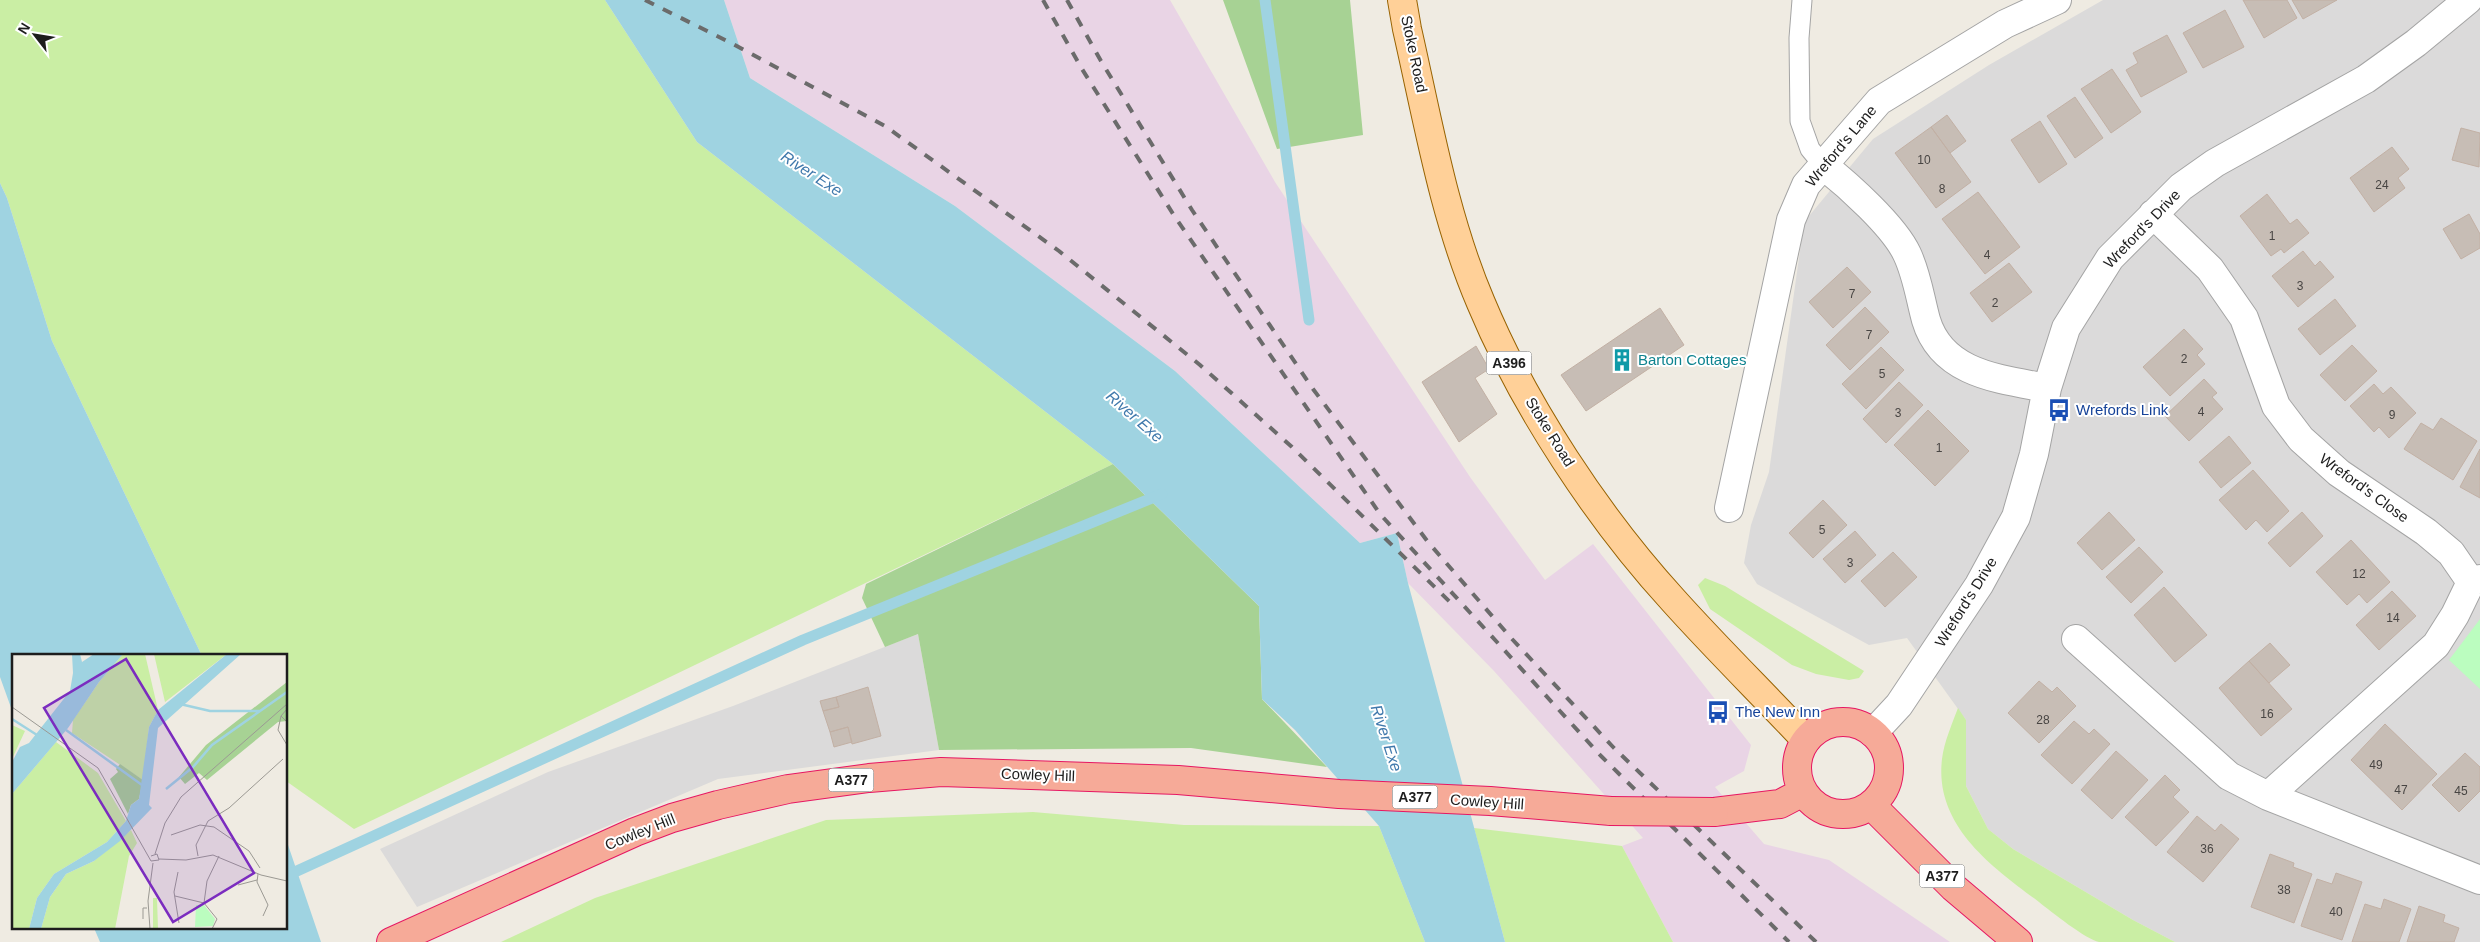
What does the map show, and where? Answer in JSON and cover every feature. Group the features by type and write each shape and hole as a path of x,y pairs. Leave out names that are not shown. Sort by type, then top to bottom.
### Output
{"highway":[{"path":"1845,722 1860,724 1874,733 1888,756 1889,770 1886,783 1880,795 1871,805 1856,812 1834,813 1826,811 1813,803 1803,792 1798,780 1796,767 1798,754 1806,740 1815,731 1829,723 1845,722"},
{"name":"Cowley Hill","path":"391,942 634,832 672,818 788,788 869,778 941,772 1178,780 1339,794 1490,801 1612,812 1714,812 1780,804 1803,792"},
{"name":"A377","path":"1871,805 1953,888 2018,942"}],"main road":[{"name":"Stoke Road","path":"1402,0 1407,29 1455,231 1481,305 1506,357 1557,445 1624,541 1673,600 1806,740"}],"street":[{"name":"Wreford's Lane","path":"1730,508 1791,220 1806,185 1879,101 2005,24 2057,0"},
{"name":"Wreford's Drive","path":"1874,733 1898,705 1979,585 2016,517 2034,454 2047,388 2066,328 2110,258 2181,187 2215,163 2366,79 2416,43 2468,0"},
{"path":"1824,166 1885,224 1906,252 1921,294 1926,320 1942,352 1953,361 1993,377 2047,388"},
{"name":"Wreford's Close","path":"2153,214 2210,269 2244,318 2276,406 2301,439 2339,473 2426,532 2476,580 2436,645 2268,796"},
{"path":"2076,639 2229,776 2268,796 2480,880"}],"lane":[{"path":"1802,0 1799,38 1800,121 1810,149 1824,166"}],"shaded area":[{"path":"724,0 1170,0 1275,182 1470,477 1545,580 1593,544 1751,745 1744,771 1715,787 1764,844 1829,860 1950,942 1673,942 1622,846 1643,838 1494,671 1408,583 1397,533 1360,543 1175,371 955,206 750,78"},
{"path":"2103,0 2480,0 2480,942 2175,942 2133,920 2013,849 1988,829 1966,786 1966,720 1907,638 1869,645 1757,584 1744,563 1751,525 1769,472 1804,222 1873,139 1989,65"},
{"path":"918,634 939,750 718,779 417,907 380,849 548,772 733,706"}],"green space":[{"path":"0,0 605,0 697,142 1113,464 354,829 288,782 288,654 201,654 52,341 7,198 0,183"},
{"path":"1223,0 1350,0 1363,135 1277,149"},
{"path":"1113,464 1259,606 1262,699 1327,767 1191,748 939,750 918,634 885,647 862,598 866,584"},
{"path":"1705,578 1725,586 1864,671 1859,678 1849,680 1816,674 1792,665 1710,609 1698,585"},
{"path":"2480,619 2480,689 2449,660"},
{"path":"1958,708 1966,720 1966,786 1988,829 2013,849 2133,920 2175,942 2099,942 2093,940 2069,925 2003,874 1970,842 1957,824 1947,805 1942,783 1943,753 1948,733"},
{"path":"1033,812 1184,825 1379,826 1425,942 501,942 595,898 826,820"},
{"path":"1474,828 1622,846 1673,942 1505,942"}],"water":[{"name":"River Exe","path":"605,0 724,0 750,78 955,206 1175,371 1360,543 1397,533 1408,583 1505,942 1425,942 1379,826 1295,730 1262,699 1259,606 1113,464 697,142"},
{"path":"0,183 7,198 52,341 201,654 12,654 12,710 0,677"},
{"path":"288,845 321,942 100,942 95,930 288,930"}],"building":[{"path":"2243,0 2287,0 2297,18 2264,38"},
{"path":"2292,0 2337,0 2303,19"},
{"path":"2225,10 2244,47 2203,68 2183,33"},
{"path":"2167,35 2187,72 2141,97 2126,70 2138,63 2133,53"},
{"path":"2112,69 2141,112 2111,133 2081,89"},
{"path":"2075,97 2103,138 2075,158 2047,116"},
{"path":"1947,115 1966,141 1950,153 1931,127"},
{"path":"2040,121 2067,164 2039,183 2011,140"},
{"path":"1931,127 1971,182 1936,208 1895,153"},
{"path":"2461,128 2480,133 2479,167 2452,160"},
{"path":"2392,147 2409,169 2398,178 2405,188 2374,212 2350,178"},
{"path":"1978,192 2020,247 1985,274 1942,219"},
{"path":"2267,194 2290,224 2297,219 2309,233 2284,253 2281,249 2271,256 2240,216"},
{"path":"2469,214 2480,234 2480,248 2461,259 2443,229"},
{"path":"2303,251 2315,266 2320,261 2334,277 2298,307 2272,276"},
{"path":"2009,263 2032,292 1992,322 1970,293"},
{"path":"1847,267 1871,292 1833,328 1809,302"},
{"path":"2335,299 2356,326 2320,355 2298,329"},
{"path":"1865,307 1889,332 1850,370 1826,345"},
{"name":"Barton Cottages","path":"1660,308 1684,345 1586,411 1561,375"},
{"path":"2184,329 2203,349 2197,355 2205,364 2170,396 2143,367"},
{"path":"2352,345 2377,371 2345,401 2320,375"},
{"path":"1476,346 1489,369 1475,378 1497,414 1459,442 1422,382"},
{"path":"1881,347 1904,370 1866,409 1842,384"},
{"path":"2204,379 2217,393 2212,397 2223,409 2189,441 2165,416"},
{"path":"1899,382 1923,405 1886,443 1863,419"},
{"path":"2374,384 2383,394 2391,387 2416,413 2389,438 2379,427 2374,432 2350,406"},
{"path":"1928,410 1969,451 1935,486 1894,445"},
{"path":"2441,418 2477,441 2453,480 2404,449 2421,423 2433,430"},
{"path":"2229,436 2251,463 2221,488 2199,462"},
{"path":"2480,449 2480,498 2460,487"},
{"path":"2253,470 2289,511 2267,532 2256,520 2246,530 2219,500"},
{"path":"1823,500 1847,525 1813,558 1789,533"},
{"path":"2109,512 2135,540 2102,570 2077,543"},
{"path":"2302,512 2323,536 2290,567 2268,543"},
{"path":"1855,531 1876,555 1845,583 1823,559"},
{"path":"2351,540 2390,582 2367,603 2359,594 2347,605 2316,572"},
{"path":"2139,547 2163,572 2131,603 2106,577"},
{"path":"1893,552 1917,577 1885,607 1861,581"},
{"path":"2164,587 2207,635 2175,662 2134,615"},
{"path":"2392,591 2416,616 2379,650 2356,625"},
{"path":"2270,643 2290,665 2269,683 2249,661"},
{"path":"2249,661 2292,709 2261,736 2219,688"},
{"path":"2039,681 2052,692 2057,687 2076,706 2039,743 2008,713"},
{"path":"868,687 881,736 852,744 848,727 830,732 823,711 839,707 836,697"},
{"path":"836,697 839,707 823,711 820,701"},
{"path":"2074,721 2089,734 2094,729 2110,744 2072,784 2041,755"},
{"path":"2385,724 2437,774 2402,810 2351,760"},
{"path":"848,727 852,742 834,747 830,732"},
{"path":"2116,751 2148,780 2112,819 2081,790"},
{"path":"2465,753 2480,767 2480,791 2459,812 2432,785"},
{"path":"2165,775 2180,790 2173,797 2189,812 2156,846 2125,817"},
{"path":"2197,816 2215,831 2221,824 2239,839 2203,882 2167,852"},
{"path":"2270,854 2294,863 2293,867 2312,874 2294,923 2251,907"},
{"path":"2336,873 2362,882 2342,940 2301,926 2317,879 2332,884"},
{"path":"2384,899 2411,909 2399,942 2352,942 2365,904 2381,909"},
{"path":"2419,906 2445,915 2443,922 2459,928 2454,942 2407,942"}],"waterway":[{"path":"1265,0 1309,320"},
{"path":"288,875 803,640 1162,494"}],"railway":[{"path":"645,0 731,43 885,126 1059,251 1200,365 1292,447 1456,608"},
{"path":"1043,0 1082,69 1175,217 1380,514 1601,756 1789,942"},
{"path":"1067,0 1101,61 1192,210 1313,389 1428,542 1512,639 1614,748 1816,942"}],"place":[{"name":"Barton Cottages","path":"1622,360"},
{"name":"Wrefords Link","path":"2059,410"},
{"name":"The New Inn","path":"1718,712"}]}
